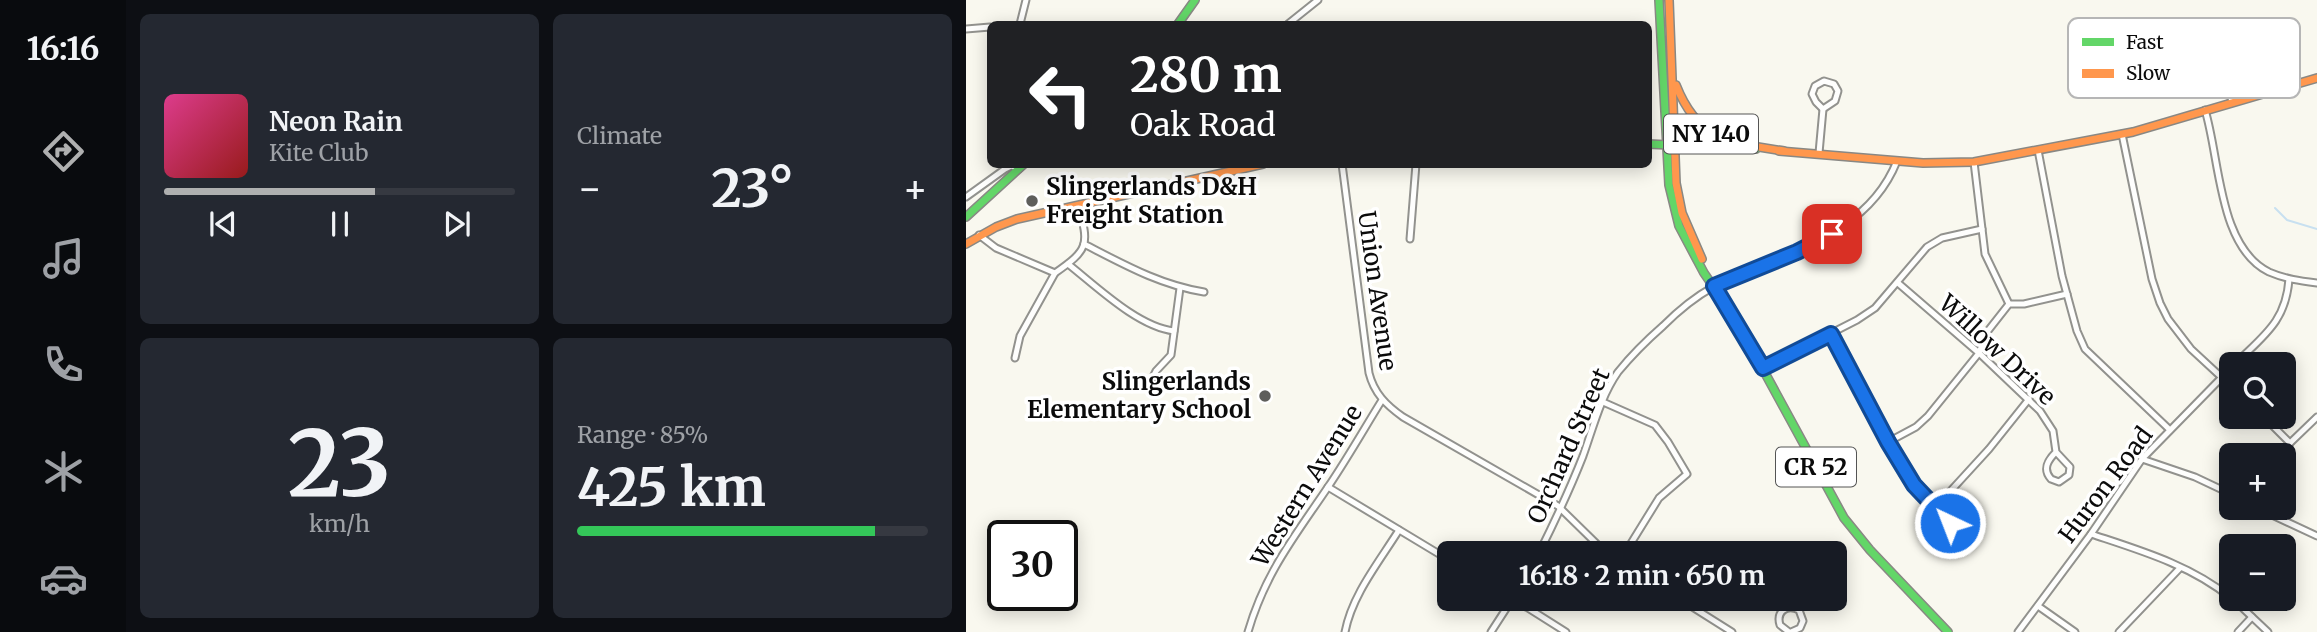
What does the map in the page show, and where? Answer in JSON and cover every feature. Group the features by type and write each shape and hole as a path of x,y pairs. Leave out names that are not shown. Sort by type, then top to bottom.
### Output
{"main road":[{"path":"1181,21 1195,0"},
{"name":"NY 140","path":"1659,0 1662,75 1670,145 1819,153 1897,161 1974,162 2122,134 2243,98"},
{"name":"NY 140","path":"1669,0 1673,72 1686,110 1708,132 1735,143 1784,151"},
{"name":"CR 52","path":"1673,72 1670,145 1676,183 1682,213 1712,284 1763,368 1844,518 1870,550 1948,632"},
{"name":"NY 140","path":"2300,83 2317,78"},
{"path":"1652,144 1670,145"},
{"path":"966,217 1021,168"},
{"path":"966,244 1006,223 1245,168"}],"street":[{"path":"1021,21 1026,0"},
{"path":"1292,21 1318,0"},
{"path":"966,29 987,27"},
{"path":"1828,81 1837,87 1838,94 1835,102 1823,109 1815,102 1812,94 1818,84 1828,81"},
{"path":"1819,153 1823,109"},
{"path":"2205,110 2231,228 2252,259 2270,272 2289,279 2317,283"},
{"path":"2122,134 2152,279 2160,303 2168,319 2185,341 2219,373"},
{"path":"2038,150 2067,294 2085,349 2170,430"},
{"name":"Orchard Street","path":"1545,541 1603,402 1617,374 1630,359 1671,318 1712,284 1797,252 1832,234 1876,198 1890,179 1897,161"},
{"path":"1974,162 1988,263 2009,304"},
{"path":"966,197 1007,168"},
{"name":"Union Avenue","path":"1343,168 1369,373 1382,400 1403,417 1560,510 1593,541"},
{"path":"1410,239 1416,168"},
{"path":"1015,358 1020,336 1055,274 1068,264 1084,244 1085,228 1078,206"},
{"path":"1763,368 1831,334 1875,308 1927,247 1942,238 1982,229"},
{"path":"979,235 996,248 1055,274"},
{"path":"1084,244 1144,274 1181,288 1204,292"},
{"path":"1068,264 1111,299 1142,319 1157,327 1174,331"},
{"path":"2246,352 2279,318 2288,299 2289,279"},
{"name":"Willow Drive","path":"1898,283 2029,399 2050,424 2056,452 2070,467 2070,475 2059,482 2051,479 2046,471 2047,464 2056,452"},
{"path":"1150,383 1156,371 1171,355 1181,288"},
{"path":"2009,304 2024,304 2067,294"},
{"path":"1888,442 1916,427 1928,416 1979,353 1987,332 2009,304"},
{"path":"1831,334 1914,485 1965,539"},
{"name":"Huron Road","path":"2018,632 2091,534 2142,459 2219,379"},
{"path":"1935,508 1989,449 2029,399"},
{"name":"Western Avenue","path":"1248,632 1269,576 1382,400"},
{"path":"1603,402 1655,425 1675,453 1686,477 1659,498 1632,541"},
{"path":"2276,429 2290,443 2317,417"},
{"path":"2142,459 2219,488"},
{"path":"1328,487 1437,552"},
{"path":"2283,520 2317,536"},
{"path":"1345,632 1358,597 1398,530"},
{"path":"2091,534 2157,555 2219,591"},
{"path":"2119,632 2180,568"},
{"path":"2038,606 2075,632"},
{"path":"1787,608 1795,608 1801,613 1803,621 1800,628 1788,632 1780,625 1779,617 1787,608"},
{"path":"1492,632 1505,611"},
{"path":"1532,611 1566,632"},
{"path":"1697,611 1727,631 1731,621"},
{"path":"2245,611 2268,632"},
{"path":"2238,632 2252,617"}],"waterway":[{"path":"2275,208 2287,220 2317,229"}],"traffic: fast":[{"path":"1180,21 1195,0"},
{"path":"1659,0 1669,185 1679,226 1704,273 1735,318 1844,518 1870,550 1948,632"},
{"path":"1652,144 1756,149"},
{"path":"966,217 1020,168"}],"traffic: slow":[{"path":"1669,0 1676,183 1682,213 1702,259"},
{"path":"2300,83 2317,78"},
{"path":"1676,85 1695,118 1718,136 1747,145 1784,151"},
{"path":"1779,151 1923,163 1974,162 2133,132 2249,98"},
{"path":"966,244 1017,219 1245,168"}],"place":[{"name":"Slingerlands D&H Freight Station","path":"1032,201"},
{"name":"Slingerlands Elementary School","path":"1265,396"}],"route":[{"path":"1832,234 1797,252 1714,286 1763,368 1831,334 1914,485 1950,523"}]}
